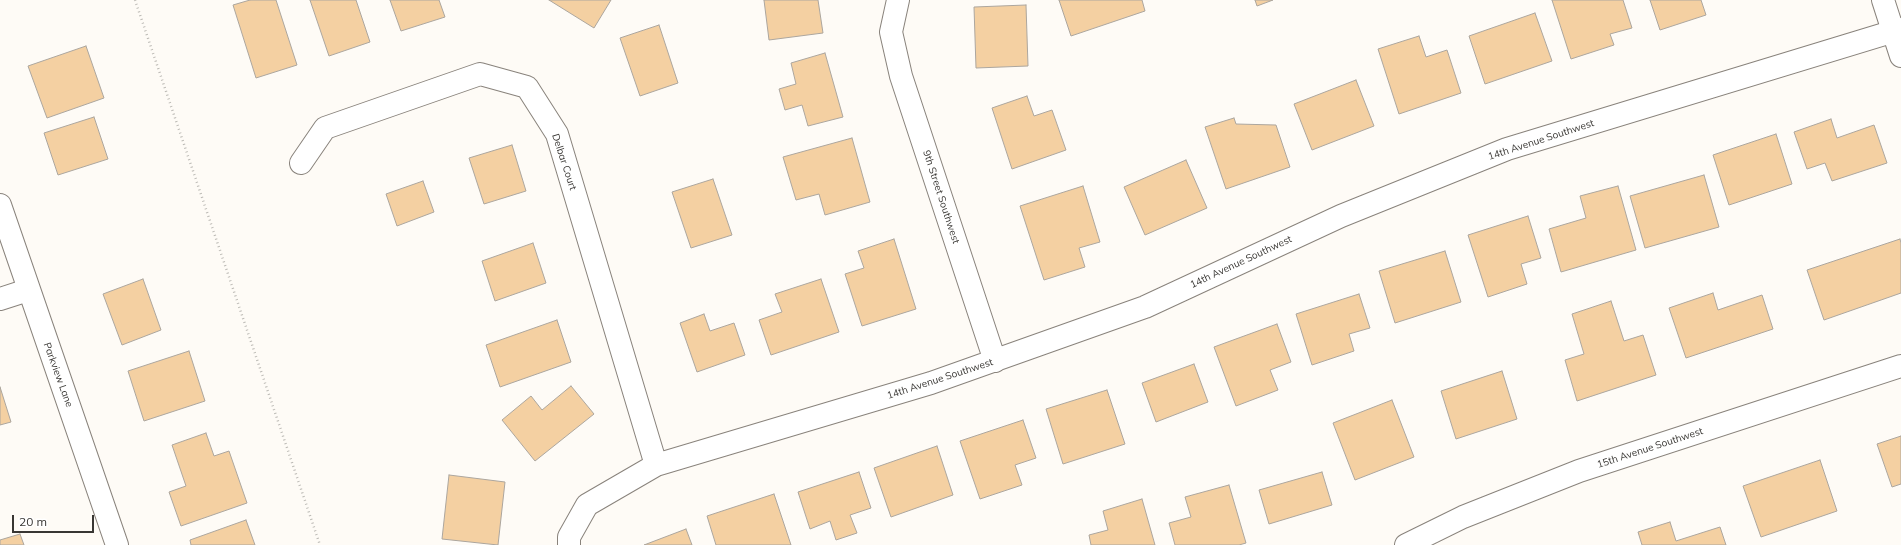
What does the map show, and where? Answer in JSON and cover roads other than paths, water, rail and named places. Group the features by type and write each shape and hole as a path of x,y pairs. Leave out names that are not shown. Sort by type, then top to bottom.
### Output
{"street":[{"name":"9th Street Southwest","path":"898,0 891,32 901,76 996,362"},
{"path":"1883,0 1897,30 1901,56"},
{"name":"14th Avenue Southwest","path":"569,545 569,536 587,505 656,465 931,383 996,362 1145,307 1341,216 1507,149 1897,30"},
{"name":"Delbar Court","path":"301,163 325,128 480,74 527,87 557,134 656,465"},
{"name":"Parkview Lane","path":"0,205 117,545"},
{"path":"0,299 28,290"},
{"name":"15th Avenue Southwest","path":"1406,545 1463,517 1579,471 1901,366"}]}
